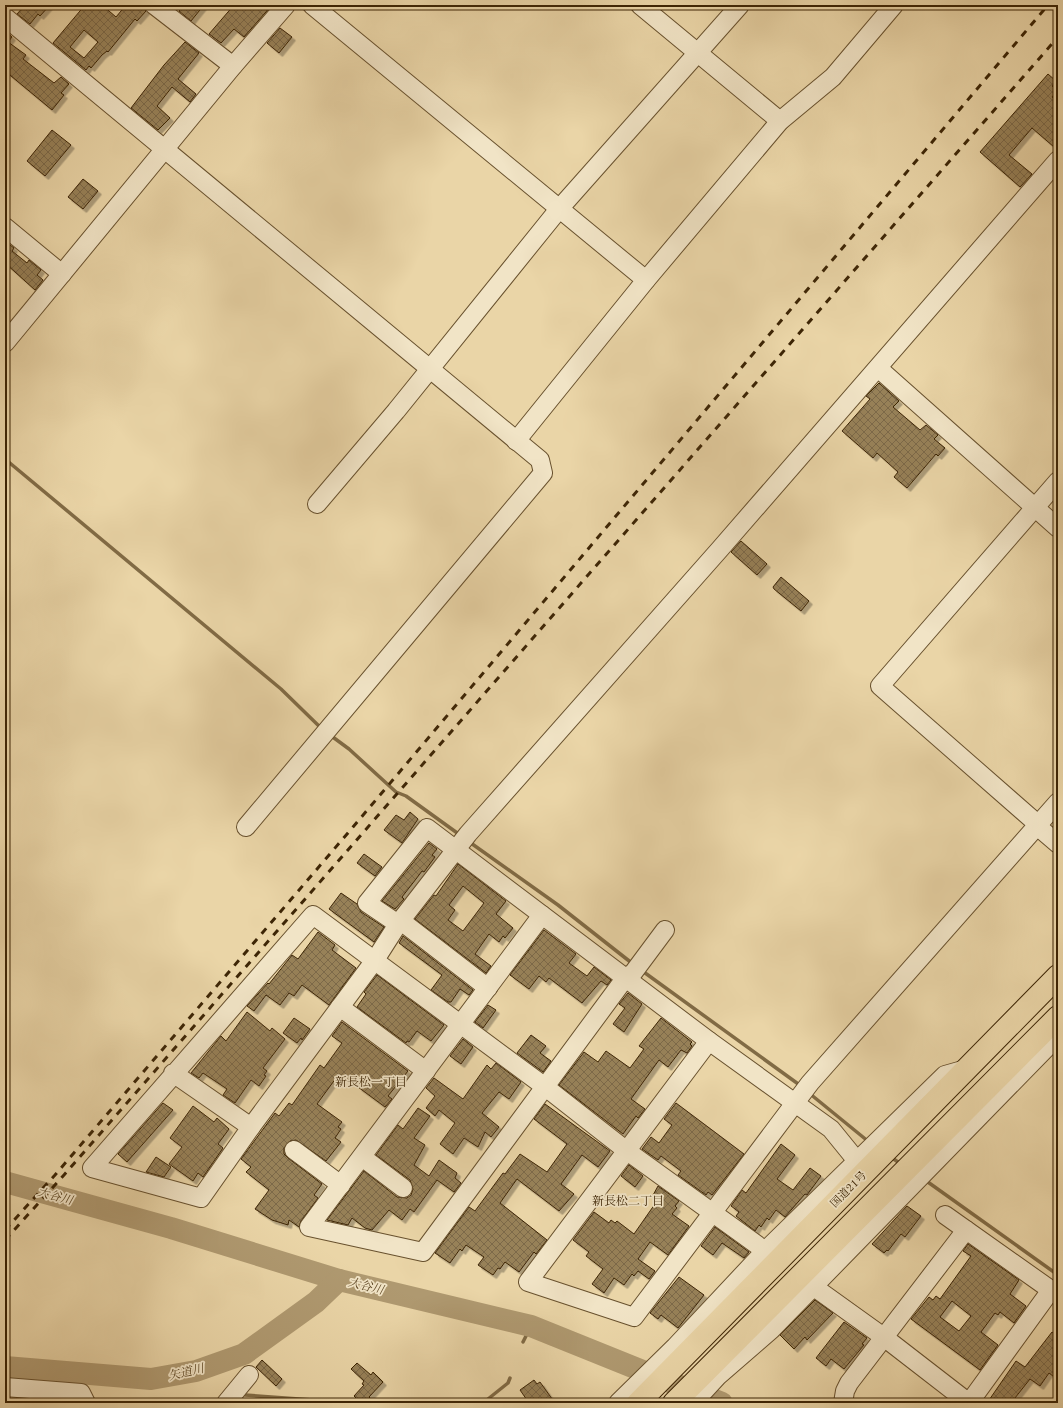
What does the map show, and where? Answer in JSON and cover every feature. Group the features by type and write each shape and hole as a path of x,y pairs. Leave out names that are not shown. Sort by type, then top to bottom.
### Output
{"highway":[{"name":"国道21号","path":"630,1400 867,1160 904,1132 1058,976"},
{"path":"674,1403 711,1375 914,1177 926,1150 1058,1017"}],"street":[{"path":"16,5 5,16 429,370 540,460 543,473 246,827"},
{"path":"154,5 233,66"},
{"path":"5,343 233,66 286,5"},
{"path":"312,5 646,280"},
{"path":"640,5 780,121"},
{"path":"317,504 396,411 559,209 740,5"},
{"path":"516,441 646,280 780,121 833,77 894,5"},
{"path":"768,1253 712,1214 627,1151 544,1086 460,1025 374,960 313,915 173,1073 92,1168 201,1198 251,1127 340,1007 374,960 400,923 462,843 1058,160"},
{"path":"5,227 62,274"},
{"path":"878,368 1058,528"},
{"path":"1058,481 880,686 1033,820 1037,826 1058,844"},
{"path":"709,1041 528,1282 634,1317 802,1093 1058,802"},
{"path":"488,988 400,923 367,902 427,828 462,843 542,915 633,971 709,1041 802,1093 831,1129 867,1160"},
{"path":"542,915 309,1227 423,1252 544,1086 665,930"},
{"path":"340,1007 426,1071"},
{"path":"693,1403 711,1375 771,1330 810,1285 914,1177 1058,1036"},
{"path":"678,1353 768,1253 867,1160 945,1075 967,1068"},
{"path":"173,1073 251,1127"},
{"path":"294,1150 341,1185"},
{"path":"362,1157 403,1188"},
{"path":"810,1285 884,1338 969,1403 1055,1292 945,1215"},
{"path":"843,1403 845,1391 849,1382 966,1230"},
{"path":"226,1403 250,1375"},
{"path":"5,1387 81,1393 86,1403"}],"building":[{"path":"25,5 50,5 40,16 38,14 30,24 17,14"},
{"path":"85,5 102,5 116,17 126,5 144,5 146,11 137,21 135,19 108,52 107,51 102,55 91,68 89,66 86,70 53,43","holes":["84,30 98,42 84,58 70,47"]},
{"path":"184,5 204,5 191,21 179,11"},
{"path":"234,5 272,5 244,37 234,29 221,43 209,34"},
{"path":"280,28 292,37 279,53 267,43"},
{"path":"5,31 12,37 8,42 26,55 23,59 54,83 61,77 69,84 61,93 64,95 52,110 5,71"},
{"path":"185,42 199,53 178,79 196,94 190,102 172,87 157,106 170,118 158,130 131,108 164,65"},
{"path":"1048,74 1056,81 1052,86 1057,91 1052,97 1058,102 1058,142 1054,147 1032,128 1009,155 1032,174 1020,187 980,152"},
{"path":"52,130 71,145 45,176 27,161"},
{"path":"83,179 98,191 83,209 68,197"},
{"path":"5,241 14,248 12,251 27,263 29,260 41,270 37,275 43,280 35,290 5,263"},
{"path":"879,383 899,401 893,407 920,430 926,425 938,435 934,439 945,448 938,456 936,454 907,488 894,477 898,472 877,453 873,458 842,431 870,399 866,396"},
{"path":"741,541 767,564 757,575 731,552"},
{"path":"781,577 809,601 801,611 774,589 773,587"},
{"path":"410,812 418,819 402,843 384,830 396,815 404,820"},
{"path":"429,843 437,849 432,855 435,857 402,897 404,899 395,909 382,901"},
{"path":"364,854 382,867 375,876 357,863"},
{"path":"458,864 506,901 496,914 513,928 505,938 503,936 499,942 489,934 475,954 491,966 486,973 415,919 434,895 436,896","holes":["463,886 484,903 463,931 448,920 455,910 449,905"]},
{"path":"341,893 357,904 361,912 384,927 374,942 329,909"},
{"path":"544,930 576,954 569,963 587,976 594,967 611,980 607,985 601,981 582,1003 549,978 546,982 539,976 529,989 510,975"},
{"path":"318,932 335,945 332,950 356,968 329,1005 302,985 294,996 289,993 280,1005 266,995 254,1011 247,1006 268,983 269,984 292,955 298,959"},
{"path":"403,936 473,990 469,995 460,989 451,1002 448,1002 431,990 442,975 399,943"},
{"path":"377,975 444,1025 431,1041 417,1031 409,1042 407,1041 406,1043 357,1007 366,994 364,992"},
{"path":"628,993 642,1004 624,1032 613,1024 625,1008 619,1004"},
{"path":"488,1005 496,1010 483,1028 475,1022"},
{"path":"247,1012 270,1031 272,1028 285,1039 263,1068 267,1071 264,1075 266,1076 259,1086 251,1080 235,1103 223,1095 227,1089 203,1073 199,1078 191,1073 221,1036 226,1041"},
{"path":"294,1018 310,1029 302,1040 301,1038 297,1043 283,1033"},
{"path":"661,1018 692,1042 690,1044 692,1046 687,1053 681,1050 668,1067 659,1060 631,1099 645,1109 638,1118 636,1116 623,1134 559,1085 584,1052 598,1062 606,1051 630,1068 644,1049 639,1046"},
{"path":"342,1022 408,1071 388,1096 392,1099 385,1107 358,1087 359,1086 339,1074 317,1104 342,1122 338,1127 341,1129 335,1138 341,1142 326,1161 296,1140 290,1141 284,1148 284,1154 288,1158 322,1184 314,1195 318,1198 301,1221 299,1227 289,1220 288,1225 272,1220 255,1209 269,1190 246,1172 251,1167 241,1159 275,1113 279,1116 289,1103 292,1105 320,1065 324,1068 342,1043 332,1036"},
{"path":"531,1035 546,1046 540,1053 551,1061 543,1072 517,1053"},
{"path":"463,1039 473,1047 461,1064 450,1056"},
{"path":"496,1063 521,1082 509,1099 499,1092 482,1113 499,1127 491,1137 485,1132 478,1147 464,1138 453,1154 440,1144 455,1123 439,1110 435,1116 426,1108 435,1096 426,1088 434,1078 463,1099 487,1065 491,1069"},
{"path":"163,1103 173,1110 127,1162 118,1154"},
{"path":"676,1103 744,1154 712,1195 708,1192 706,1195 678,1175 681,1171 661,1156 658,1160 642,1149 651,1137 659,1143 672,1125 664,1119"},
{"path":"545,1104 610,1151 598,1167 582,1155 561,1184 574,1194 559,1211 517,1179 500,1203 547,1240 536,1254 534,1252 519,1272 505,1262 493,1275 478,1265 484,1257 466,1245 462,1251 460,1249 450,1263 435,1253 469,1207 475,1211 503,1173 505,1174 520,1154 547,1172 567,1144 534,1119"},
{"path":"193,1106 214,1122 217,1118 229,1129 218,1144 223,1148 203,1177 198,1173 193,1181 169,1164 182,1147 170,1138"},
{"path":"418,1108 430,1116 414,1138 425,1145 414,1165 429,1176 439,1160 457,1173 455,1178 461,1183 454,1192 437,1180 414,1212 410,1209 402,1220 389,1210 372,1230 365,1228 352,1218 348,1225 327,1220 364,1171 397,1197 407,1198 411,1195 413,1189 410,1180 376,1155 398,1125 403,1129"},
{"path":"781,1144 795,1155 777,1179 793,1190 810,1168 821,1176 807,1195 805,1194 785,1217 776,1210 769,1220 767,1218 761,1227 759,1225 755,1231 736,1216 739,1212 731,1206 742,1190 746,1193"},
{"path":"156,1157 171,1167 164,1177 146,1172"},
{"path":"629,1165 643,1176 635,1187 621,1176"},
{"path":"658,1186 679,1201 675,1206 677,1208 672,1214 689,1226 668,1255 650,1242 638,1259 655,1271 649,1279 638,1271 634,1276 632,1274 624,1285 614,1278 604,1293 592,1284 603,1269 586,1256 589,1252 573,1240 594,1212 609,1223 611,1220 615,1223 617,1221 634,1234 657,1201 652,1197"},
{"path":"907,1206 921,1216 905,1237 901,1234 888,1251 887,1250 884,1253 872,1244"},
{"path":"715,1227 749,1252 744,1258 722,1243 713,1255 701,1246"},
{"path":"968,1244 1019,1280 1010,1294 1026,1306 1014,1323 1000,1312 998,1315 995,1313 981,1332 998,1345 980,1370 911,1319 929,1297 933,1300 936,1296 940,1299 971,1256 963,1251","holes":["952,1301 971,1316 959,1331 940,1317"]},
{"path":"679,1277 704,1295 678,1328 661,1315 658,1319 650,1313"},
{"path":"815,1300 833,1313 807,1340 805,1337 794,1349 780,1335"},
{"path":"844,1322 867,1338 862,1344 864,1345 844,1369 831,1359 826,1366 816,1358"},
{"path":"1052,1332 1058,1336 1058,1380 1049,1373 1040,1386 1030,1379 1011,1403 987,1403 1016,1361 1025,1367"},
{"path":"262,1360 282,1379 276,1386 256,1367"},
{"path":"357,1363 371,1375 373,1372 383,1382 369,1397 375,1403 361,1403 354,1396 364,1385 362,1384 364,1381 351,1369"},
{"path":"534,1380 537,1384 540,1382 555,1403 529,1403 520,1390"}],"waterway":[{"path":"5,459 281,689 322,729"},
{"path":"330,735 349,749 396,792 406,796 460,835"},
{"path":"468,841 558,905 633,964"},
{"path":"641,970 801,1086"},
{"path":"809,1093 869,1142"},
{"path":"891,1157 902,1165"},
{"path":"925,1180 1058,1275"},
{"name":"大谷川","path":"5,1182 171,1228 339,1280 531,1326 722,1403"},
{"name":"矢道川","path":"5,1367 151,1379 196,1371 244,1354 316,1302 339,1280"},
{"path":"523,1342 531,1326"},
{"path":"483,1403 508,1383 510,1378"},
{"path":"245,1395 313,1400 318,1403"}],"railway":[{"path":"5,1230 55,1175 353,827 1048,5"},
{"path":"5,1240 64,1175 1058,37"}],"district":[{"name":"新長松一丁目","path":"371,1082"},
{"name":"新長松二丁目","path":"628,1201"}]}
